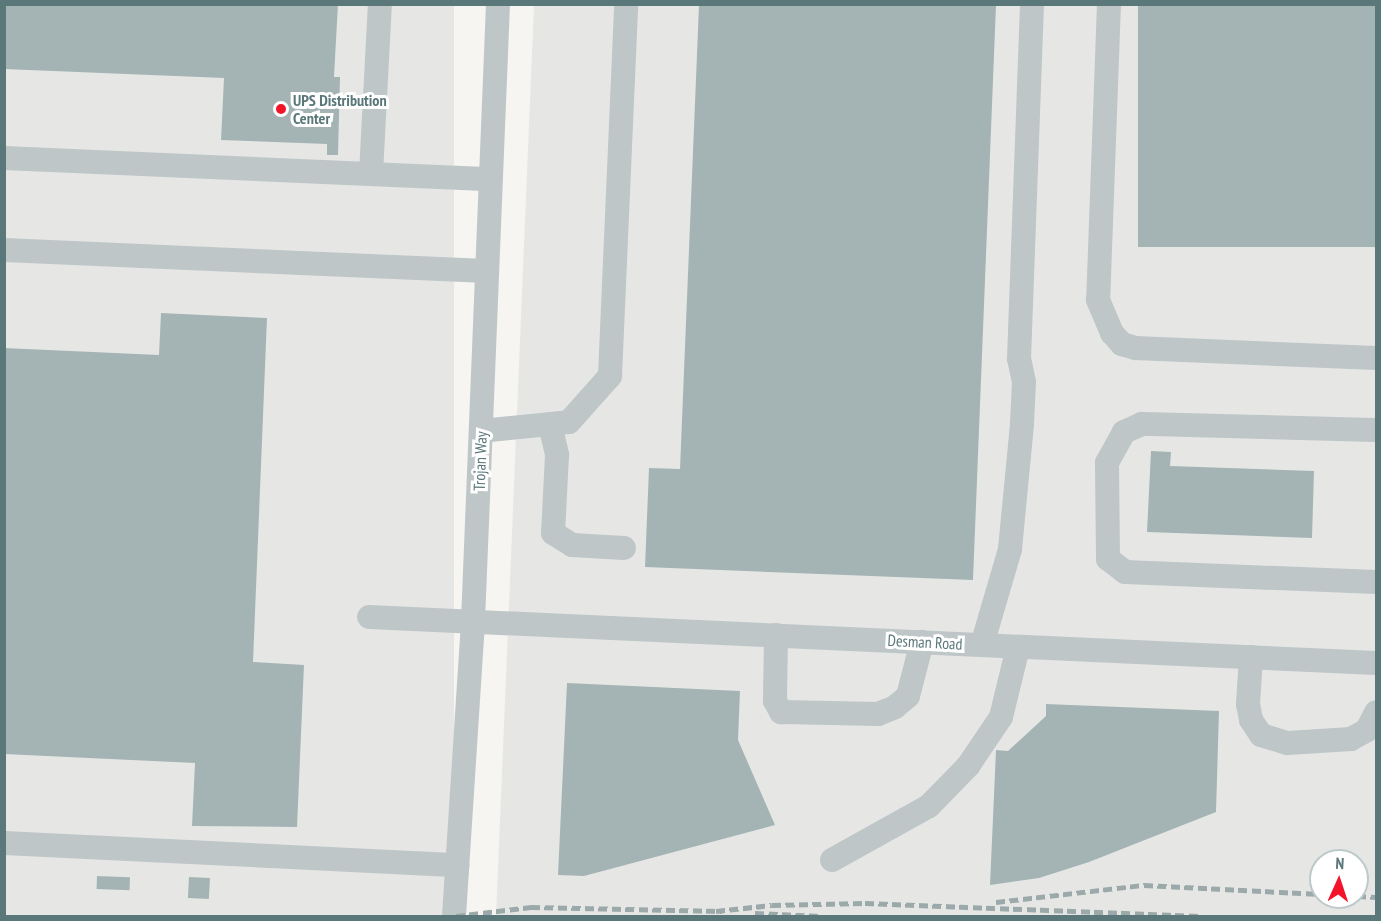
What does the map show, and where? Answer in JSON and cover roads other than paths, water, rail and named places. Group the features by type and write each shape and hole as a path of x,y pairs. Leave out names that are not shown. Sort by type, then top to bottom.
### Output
{"street":[{"path":"371,174 380,4"},
{"name":"Trojan Way","path":"454,916 473,621 498,4"},
{"path":"481,431 569,422 610,376 626,4"},
{"path":"982,645 1010,549 1022,424 1024,382 1019,359 1032,4"},
{"path":"1109,4 1098,300 1112,333 1122,344 1135,348 1377,358"},
{"path":"4,158 491,179"},
{"path":"4,250 487,271"},
{"path":"550,424 557,455 553,533 572,545 624,548"},
{"path":"1377,430 1142,424 1124,432 1107,463 1108,559 1125,572 1377,582"},
{"name":"Desman Road","path":"369,617 1377,663"},
{"path":"776,635 775,701 781,712 878,714 895,707 908,696 922,642"},
{"path":"832,860 928,806 968,766 1001,717 1018,646"},
{"path":"1251,657 1248,704 1251,720 1261,735 1288,743 1351,739 1367,729 1377,712"},
{"path":"4,843 458,866"}],"railway":[{"path":"996,902 1144,885 1309,893"},
{"path":"1369,897 1376,897"},
{"path":"716,911 772,905 865,903 1201,916"},
{"path":"456,916 531,907 722,911"},
{"path":"755,913 821,916"}],"place":[{"name":"UPS Distribution Center","path":"281,109"}]}
